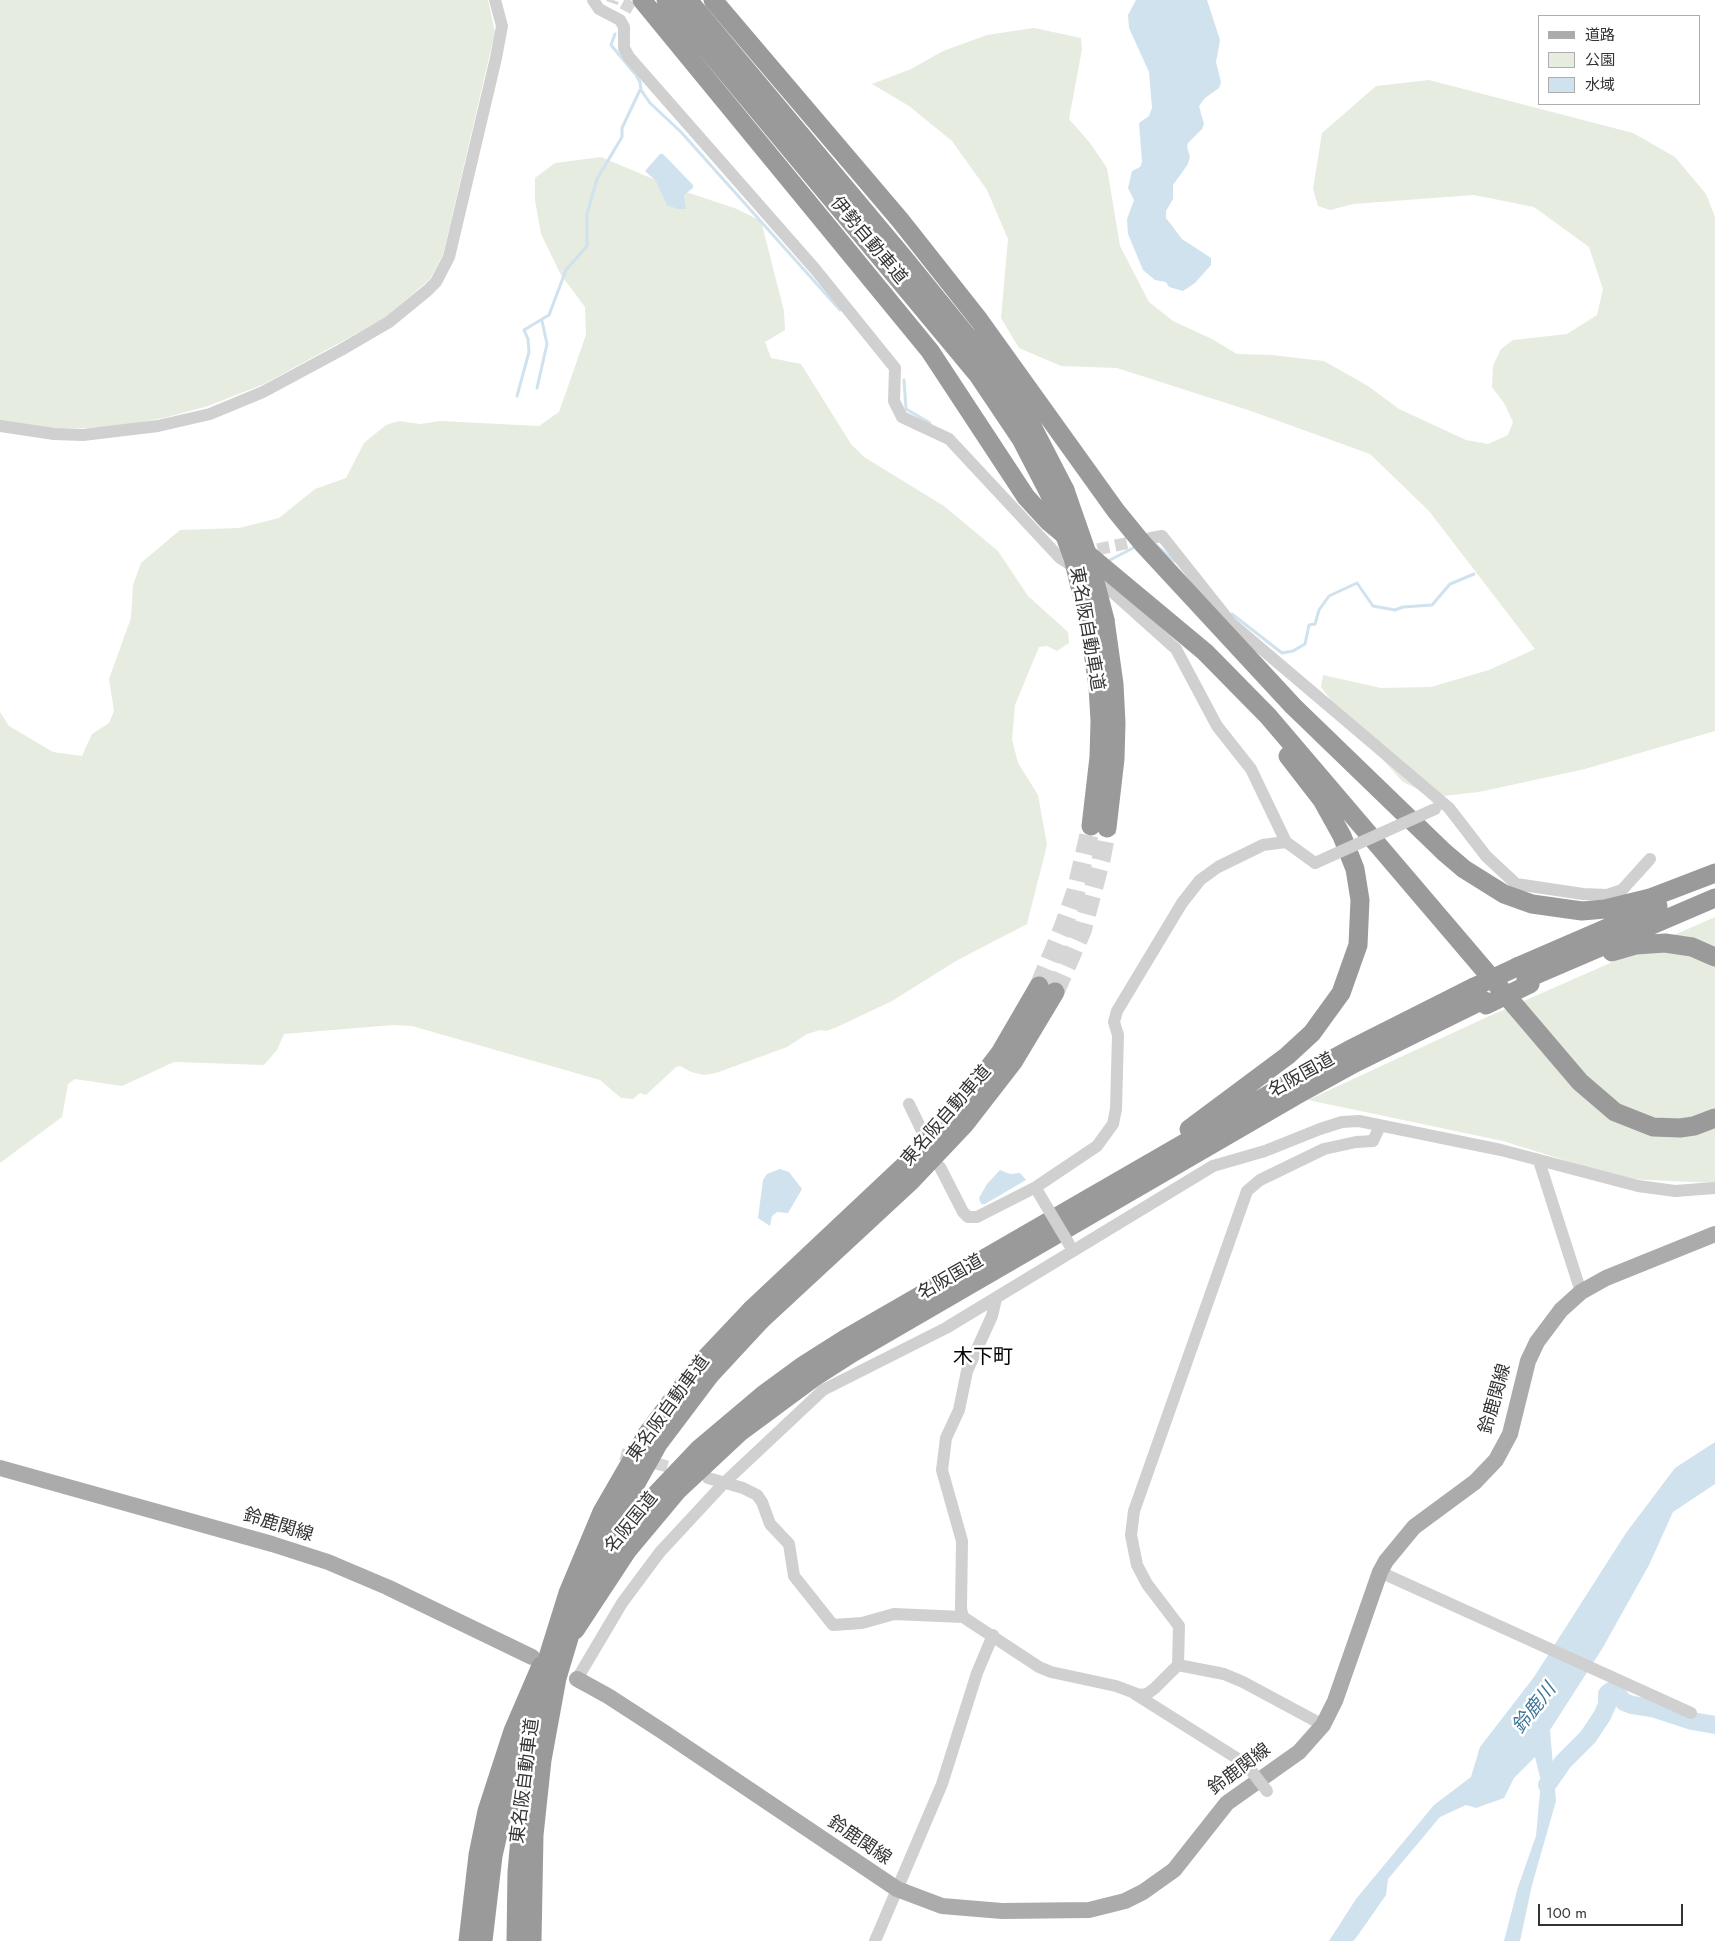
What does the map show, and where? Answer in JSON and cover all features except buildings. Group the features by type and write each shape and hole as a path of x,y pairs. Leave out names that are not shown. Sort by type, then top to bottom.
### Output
{"highway":[{"path":"642,0 930,350 1026,497 1049,522 1163,615 1205,652 1268,716 1590,1093 1626,1118 1653,1127 1680,1128 1694,1126 1715,1118"},
{"name":"伊勢自動車道","path":"666,0 978,375 1058,493"},
{"name":"伊勢自動車道","path":"688,0 988,362 1032,426 1058,493"},
{"path":"714,0 900,220 979,320 1116,511 1162,566 1182,585 1220,629 1280,692 1444,852 1464,869 1504,894 1532,904 1556,909 1582,911 1605,909 1650,898 1715,873"},
{"name":"東名阪自動車道","path":"1058,493 1074,558 1097,622 1100,721 1096,793 1099,827"},
{"path":"1162,566 1176,588 1254,681 1593,1078 1616,1099 1639,1111 1652,1115 1675,1116 1688,1114 1715,1104"},
{"path":"1105,1190 1234,1097 1287,1056 1312,1033 1341,993 1358,945 1360,900 1355,868 1342,836 1322,800 1248,707 1163,615"},
{"name":"名阪国道","path":"483,1941 487,1897 502,1816 526,1737 541,1699 579,1622 626,1551 678,1490 707,1461 774,1405 852,1353 1355,1063 1481,997 1715,882"},
{"name":"名阪国道","path":"1524,977 1715,898"},
{"path":"1524,977 1636,945 1678,944 1698,949 1715,957"},
{"name":"東名阪自動車道","path":"516,1941 519,1833 527,1759 543,1673 568,1593 602,1512 647,1434 698,1366 756,1315 954,1113 1047,989"},
{"name":"名阪国道","path":"468,1941 478,1855 497,1778 513,1731 545,1657 565,1618 587,1582 641,1510 669,1478 729,1422 804,1365 1349,1050 1481,997"},
{"name":"東名阪自動車道","path":"532,1941 534,1835 542,1760 557,1678 581,1598 616,1519 658,1444 756,1315"}],"main road":[{"name":"鈴鹿関線","path":"577,1679 608,1696 654,1726 897,1889 942,1906 1002,1911 1089,1910 1124,1901 1143,1892 1174,1870 1227,1803 1299,1752 1323,1725 1335,1701 1380,1572 1394,1548 1414,1528 1475,1482 1496,1460 1510,1434 1522,1379 1534,1348 1561,1310 1580,1292 1618,1272 1715,1234"},
{"name":"鈴鹿関線","path":"0,1468 272,1544 328,1562 387,1587 532,1656"}],"street":[{"path":"0,426 83,435 158,426 210,414 263,392 341,350 388,322 428,290 436,282 449,257 496,58 502,26 495,0"},
{"path":"593,0 599,9 608,7 622,16 624,48 629,57 815,269 895,368 894,401 902,417 949,439 1063,557 1108,589 1176,649 1217,726 1251,769 1286,842 1315,862 1435,809"},
{"path":"1151,538 1162,536 1231,623 1449,808 1486,856 1516,884 1583,894 1607,895 1622,890 1650,859"},
{"path":"940,1167 962,1212 968,1217 985,1215 1037,1190 1097,1146 1112,1124 1116,1109 1118,1035 1114,1022 1117,1011 1182,903 1200,880 1218,867 1263,845 1286,842"},
{"path":"909,1104 922,1131"},
{"path":"577,1679 622,1602 660,1552 725,1482 823,1390 922,1340 996,1299 1071,1247 1213,1166 1265,1151 1342,1122 1359,1121 1500,1150 1638,1186 1675,1191 1715,1188"},
{"path":"708,1478 725,1482 750,1492 762,1502 770,1524 789,1544 794,1576 833,1625 862,1623 894,1614 964,1617 1039,1667 1051,1672 1140,1695 1147,1694 1156,1688 1178,1665 1179,1626 1147,1584 1137,1565 1132,1548 1132,1526 1142,1487 1247,1191 1251,1185 1260,1180 1324,1149 1356,1142 1373,1141 1380,1126"},
{"path":"1539,1161 1580,1292"},
{"path":"1037,1190 1071,1247"},
{"path":"964,1617 961,1609 962,1541 942,1470 946,1438 959,1410 967,1371 992,1316 996,1299"},
{"path":"1380,1572 1691,1712"},
{"path":"875,1941 942,1784 977,1673 993,1635"},
{"path":"1178,1665 1224,1674 1243,1682 1323,1725"},
{"path":"1133,1692 1246,1764 1266,1791"}],"green space":[{"path":"0,0 488,0 495,32 443,255 430,279 385,318 264,384 208,406 164,418 112,427 56,429 0,421"},
{"path":"1034,28 1081,38 1082,49 1069,119 1090,143 1107,168 1120,246 1149,302 1173,321 1212,339 1237,354 1272,355 1324,361 1368,386 1399,409 1466,440 1488,444 1508,435 1513,422 1504,403 1492,387 1493,366 1501,349 1513,340 1567,334 1597,315 1603,289 1589,247 1534,207 1474,195 1353,204 1330,210 1318,206 1313,189 1322,133 1376,86 1429,80 1633,133 1675,157 1706,194 1715,217 1715,731 1585,769 1479,792 1434,797 1403,782 1344,717 1321,687 1323,675 1381,688 1431,687 1489,670 1535,649 1429,511 1370,454 1248,410 1117,368 1061,366 1019,348 1001,318 1008,239 987,190 952,141 909,106 872,84 911,69 943,51 987,35"},
{"path":"601,157 677,189 737,209 761,221 784,311 785,330 765,342 771,358 801,364 851,444 864,457 944,506 998,551 1028,596 1068,632 1069,643 1057,651 1047,646 1039,647 1015,705 1012,739 1018,763 1038,795 1047,845 1027,924 956,961 892,1001 837,1027 807,1034 787,1047 716,1073 704,1075 691,1072 680,1066 676,1067 646,1095 640,1093 633,1099 621,1098 600,1080 412,1026 393,1025 284,1034 277,1050 264,1065 174,1062 122,1086 75,1079 68,1084 62,1117 0,1163 0,712 9,726 53,752 82,756 92,734 109,723 114,711 109,679 131,618 133,585 141,563 180,530 239,528 279,518 315,489 346,478 364,443 386,425 399,421 420,424 440,421 539,426 559,412 586,335 585,307 561,275 541,234 535,200 535,178 555,163"},
{"path":"1715,917 1715,1183 1625,1179 1503,1141 1308,1100 1485,1018"}],"water":[{"path":"1136,0 1207,0 1220,40 1216,62 1221,82 1219,88 1205,98 1199,106 1204,124 1202,129 1188,143 1187,147 1190,157 1188,164 1173,185 1173,199 1166,211 1166,218 1182,239 1211,258 1211,265 1195,283 1183,291 1169,287 1166,282 1155,280 1143,270 1128,234 1127,219 1134,200 1128,188 1132,171 1140,167 1142,162 1139,123 1149,116 1152,108 1149,72 1129,28 1128,15"},
{"path":"660,154 663,154 693,185 693,188 684,195 686,209 678,209 667,205 656,181 645,171"},
{"path":"780,1169 789,1172 802,1189 788,1213 777,1212 772,1216 770,1226 758,1218 763,1180 767,1174"},
{"path":"1000,1170 1010,1174 1020,1173 1026,1180 985,1204 981,1204 979,1198 987,1184"},
{"name":"鈴鹿川","path":"1715,1442 1715,1484 1673,1512 1649,1565 1602,1649 1550,1730 1556,1801 1532,1885 1520,1941 1504,1941 1518,1887 1536,1836 1541,1781 1535,1757 1514,1778 1504,1798 1476,1808 1466,1805 1440,1817 1388,1879 1386,1895 1356,1938 1353,1941 1329,1941 1356,1899 1434,1805 1471,1777 1480,1747 1534,1677 1626,1533 1675,1468"}],"waterway":[{"path":"615,34 611,45 636,75 640,82 641,90 650,103 681,132 840,310"},
{"path":"517,396 529,352 528,339 524,330 549,315 566,270 587,246 587,214 597,179 622,137 622,128 640,90"},
{"path":"537,388 547,344 542,321"},
{"path":"904,380 906,409 930,423"},
{"path":"1153,542 1174,561"},
{"path":"1110,560 1133,548"},
{"path":"1232,614 1282,653 1293,651 1305,644 1309,625 1315,624 1319,610 1329,596 1357,583 1373,606 1395,610 1403,607 1432,605 1450,584 1474,574"},
{"path":"1547,1785 1563,1762 1588,1737 1602,1716 1607,1705 1607,1694 1610,1691 1616,1692 1624,1702 1632,1705 1652,1708 1692,1721 1715,1725"}],"tunnel":[{"path":"625,11 631,0"},
{"path":"1080,553 1146,539"},
{"path":"1039,986 1076,891 1091,826"},
{"path":"1055,992 1082,931 1101,860 1107,828"},
{"path":"621,1454 684,1471"}],"district":[{"name":"木下町","path":"983,1358"}]}
